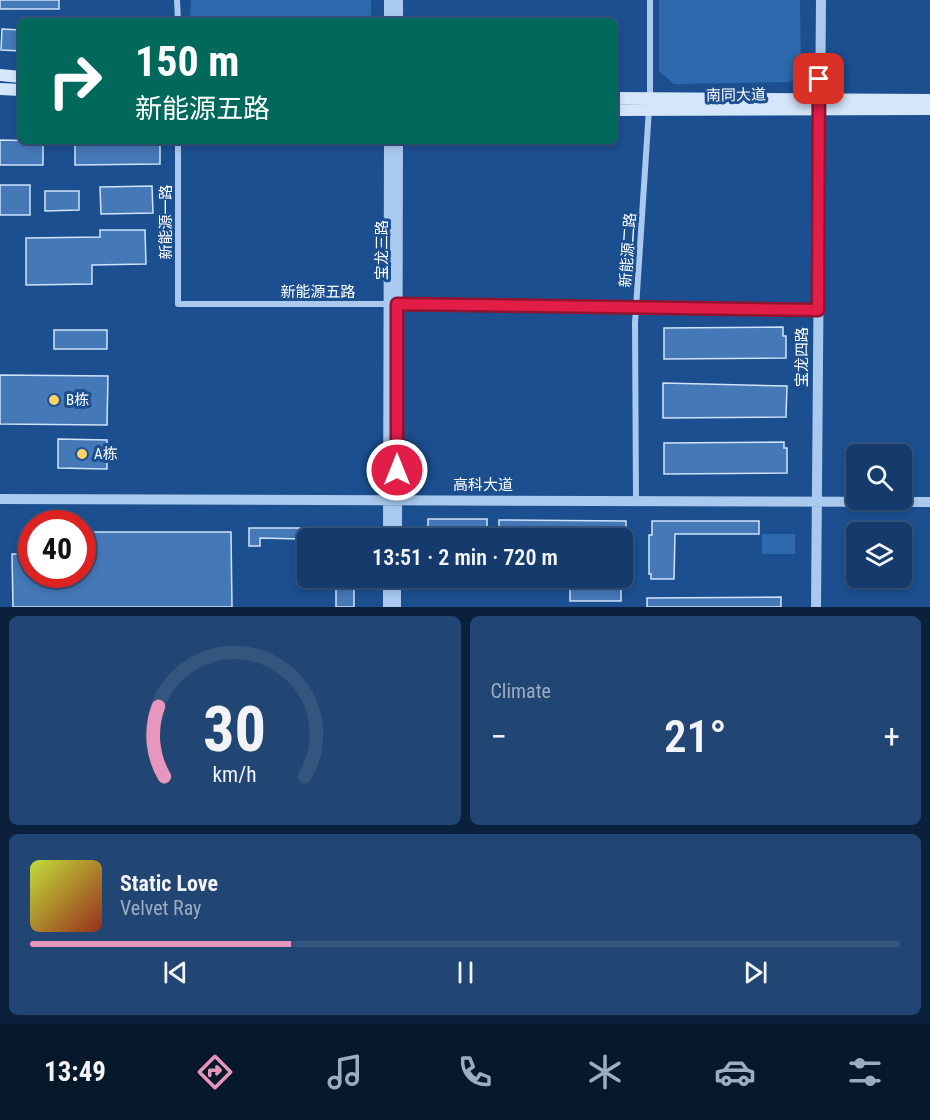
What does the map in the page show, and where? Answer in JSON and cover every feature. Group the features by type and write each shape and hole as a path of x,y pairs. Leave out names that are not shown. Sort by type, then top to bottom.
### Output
{"main road":[{"path":"0,75 18,77"},
{"path":"0,89 18,90"},
{"name":"南同大道","path":"618,99 649,104 819,104 930,100"},
{"name":"南同大道","path":"618,109 649,104"},
{"name":"南同大道","path":"819,104 930,109"}],"street":[{"path":"177,0 177,18"},
{"path":"389,0 389,18"},
{"path":"398,0 398,18"},
{"name":"新能源二路","path":"636,501 636,307 649,104 650,0"},
{"name":"宝龙四路","path":"816,607 821,0"},
{"name":"新能源一路","path":"178,144 178,304"},
{"name":"宝龙三路","path":"389,144 393,304"},
{"name":"宝龙三路","path":"389,528 392,500 393,304 398,144"},
{"name":"新能源五路","path":"178,304 393,304 818,310"},
{"name":"高科大道","path":"0,499 930,502"},
{"name":"宝龙三路","path":"392,500 395,528"},
{"path":"388,588 388,607"},
{"path":"396,588 396,607"}],"shaded area":[{"path":"191,0 371,0 371,18 190,18"},
{"path":"659,0 800,0 801,75 789,82 674,84 659,71"},
{"path":"762,534 795,534 795,554 762,554"}],"building":[{"path":"0,0 59,0 59,9 0,9"},
{"path":"2,29 18,30 18,51 1,50"},
{"path":"0,140 18,140 18,144 43,144 43,165 0,165"},
{"path":"75,144 160,144 160,164 75,165"},
{"path":"0,185 30,185 30,215 0,215"},
{"path":"152,186 153,213 101,214 100,187"},
{"path":"45,191 79,191 79,210 45,211"},
{"path":"100,230 145,230 146,264 92,265 92,284 26,285 26,238 100,237"},
{"path":"783,327 783,336 786,336 786,358 664,359 664,328"},
{"path":"54,330 107,330 107,349 54,349"},
{"name":"B栋","path":"0,375 108,376 107,425 0,424"},
{"path":"663,383 787,386 786,417 663,418"},
{"name":"A栋","path":"58,439 107,440 107,469 58,468"},
{"path":"784,442 784,448 787,448 787,473 664,474 664,443"},
{"path":"428,519 487,519 487,528 428,528"},
{"path":"499,520 626,521 626,528 499,528"},
{"path":"652,521 759,521 759,534 675,534 674,579 651,579 649,535 652,535"},
{"path":"249,528 297,528 297,539 260,538 260,546 249,546"},
{"path":"96,532 231,532 232,607 13,607 12,554 18,554 18,588 96,588"},
{"path":"336,588 354,588 354,607 336,607"},
{"path":"570,588 621,588 621,601 570,601"},
{"path":"781,597 781,607 647,607 647,598"}],"place":[{"name":"B栋","path":"54,400"},
{"name":"A栋","path":"82,454"}],"route":[{"path":"397,470 397,304 818,310 819,79"}]}
